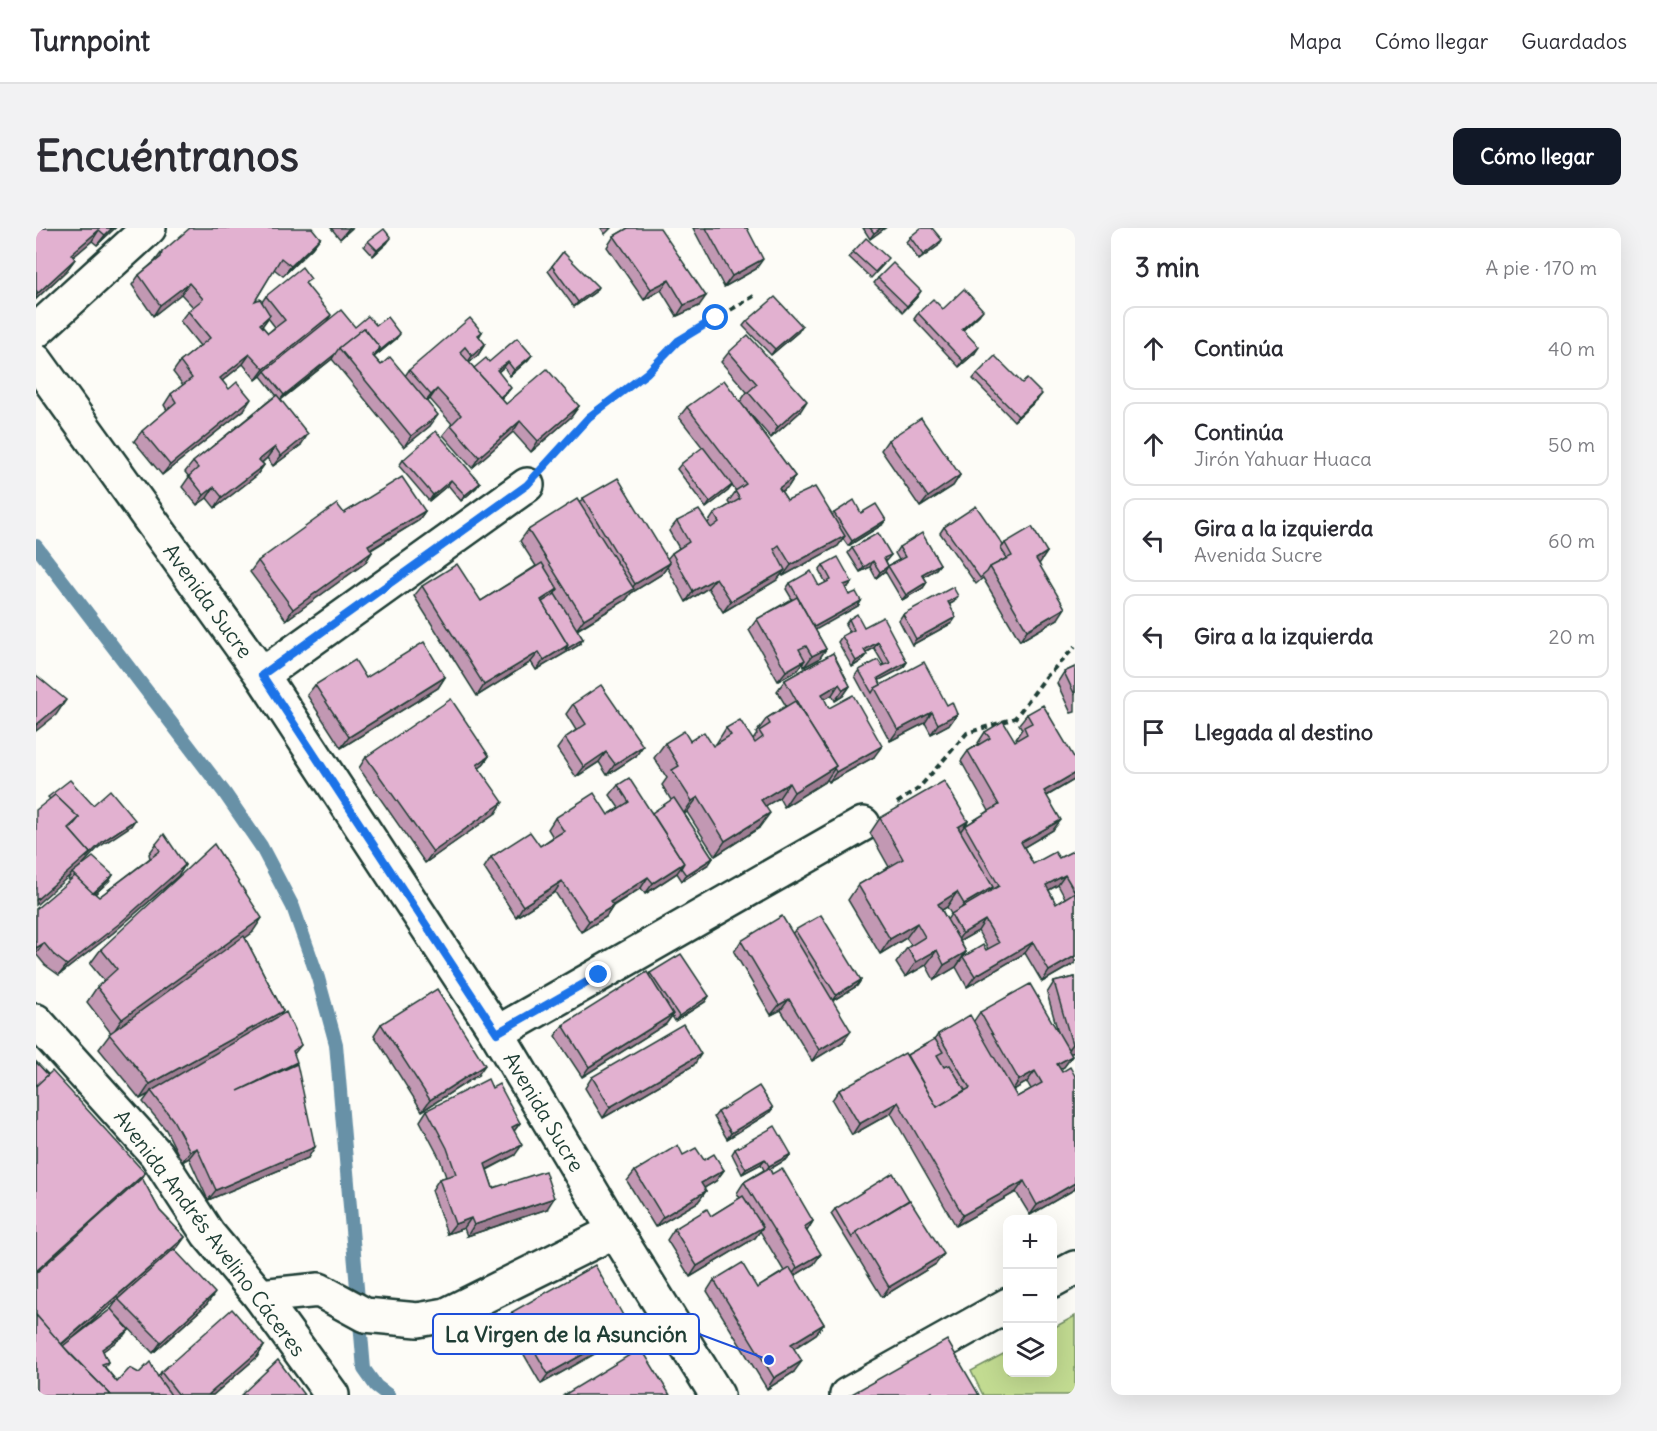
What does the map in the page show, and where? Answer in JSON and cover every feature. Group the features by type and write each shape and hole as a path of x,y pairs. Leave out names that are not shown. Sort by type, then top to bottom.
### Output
{"street":[{"path":"36,331 149,228"},
{"name":"Avenida Sucre","path":"36,361 262,675 497,1033 615,1231 717,1395"},
{"path":"262,675 527,485"},
{"path":"497,1033 864,824"},
{"name":"Avenida Andrés Avelino Cáceres","path":"36,1021 156,1154 208,1234 260,1296 332,1395"},
{"path":"260,1296 319,1290 365,1315 418,1320 446,1314 615,1231"},
{"path":"1057,1278 1075,1268"},
{"path":"847,1395 1003,1308"}],"path":[{"path":"527,485 589,417 647,373 678,341 754,296"},
{"path":"864,824 918,789 967,733 1015,718 1046,677 1075,647"}],"green space":[{"path":"1075,1316 1075,1395 983,1395 971,1371 1003,1354 1003,1377 1057,1377 1057,1326"}],"building":[{"path":"36,228 112,228 105,235 99,230 71,254 75,259 38,293 36,290"},
{"path":"190,228 312,228 320,238 291,266 281,258 255,301 260,299 270,315 260,324 268,333 285,320 266,296 302,267 311,279 305,283 331,315 264,369 250,354 220,378 229,389 237,382 251,399 170,465 142,431 176,402 171,394 192,378 180,362 210,338 188,311 203,299 189,283 160,305 139,275"},
{"path":"628,228 660,228 706,296 684,305 669,280 651,289 614,236"},
{"path":"706,228 747,228 763,259 732,276"},
{"path":"870,228 881,228 874,233"},
{"path":"921,228 932,228 942,240 923,255 910,237"},
{"path":"384,229 391,238 377,250 368,241"},
{"path":"866,238 888,258 875,272 853,252"},
{"path":"563,252 598,287 578,302 552,266"},
{"path":"893,263 921,291 907,306 878,278"},
{"path":"964,289 983,310 962,329 979,347 963,361 918,313 933,299 943,309"},
{"path":"775,297 802,326 775,349 747,321"},
{"path":"341,310 355,327 368,316 376,325 387,317 400,334 377,353 380,348 364,328 284,395 265,371"},
{"path":"470,318 482,332 478,335 485,344 472,356 465,347 460,352 506,404 547,369 579,406 538,441 520,421 479,457 451,425 461,415 437,389 431,395 409,370"},
{"path":"364,328 380,348 372,355 381,365 390,357 438,415 411,436 339,348"},
{"path":"748,335 807,401 778,427 748,392 757,384 729,352"},
{"path":"517,338 532,355 514,370 508,362 497,370 511,388 500,397 474,368 486,358 489,362"},
{"path":"995,356 1022,383 1027,379 1042,394 1018,416 977,374"},
{"path":"724,380 795,476 779,488 787,500 815,487 845,536 791,565 779,545 774,549 785,570 731,601 716,578 693,591 672,553 689,542 677,521 699,510 711,528 719,522 714,514 740,499 735,491 746,484 687,407"},
{"path":"277,395 308,434 281,456 275,447 259,460 264,465 222,497 214,487 204,495 189,476 198,468 193,462"},
{"path":"921,418 960,475 928,497 888,440"},
{"path":"436,431 480,483 465,495 451,480 433,495 403,460"},
{"path":"703,447 732,485 710,502 681,464"},
{"path":"402,477 425,511 368,545 372,552 293,609 258,561 337,504 344,513"},
{"path":"618,478 670,563 635,584 583,498"},
{"path":"577,499 634,589 584,619 528,530"},
{"path":"854,500 861,513 876,504 886,520 852,541 834,513"},
{"path":"976,506 1003,545 1001,549 1007,558 990,567 980,578 944,527"},
{"path":"1032,527 1047,552 1036,559 1065,608 1027,630 990,567 1012,556 1005,543"},
{"path":"878,533 891,555 884,558 888,566 880,572 873,561 864,567 852,548"},
{"path":"922,533 940,564 922,574 927,582 906,595 888,566 905,557 899,547"},
{"path":"838,557 852,582 844,585 849,595 856,592 861,601 814,627 790,583 811,571 819,586 831,580 823,565"},
{"path":"542,563 558,589 541,600 568,645 544,660 539,652 484,685 422,586 457,564 481,601"},
{"path":"953,587 958,596 948,602 956,617 916,639 903,614"},
{"path":"555,594 583,639 565,650 568,645 542,602"},
{"path":"797,597 826,649 812,656 806,646 799,649 805,660 786,671 757,619"},
{"path":"857,614 864,627 883,617 907,662 878,678 881,685 872,693 859,670 878,660 882,666 890,663 878,642 864,650 867,655 856,661 842,636 854,630 849,619"},
{"path":"424,642 445,677 349,737 315,685 355,660 366,678"},
{"path":"833,653 850,686 843,690 839,684 822,694 829,708 853,695 882,746 836,772 834,768 836,766 785,680"},
{"path":"924,662 947,705 952,702 957,714 938,724 932,712 898,730 875,688"},
{"path":"1075,667 1075,695 1064,672"},
{"path":"36,675 66,700 36,725"},
{"path":"601,685 643,746 615,764 606,752 584,767 565,738 586,724 573,704"},
{"path":"451,699 489,756 477,765 503,802 433,852 366,757"},
{"path":"795,701 836,766 794,792 789,783 761,800 770,813 725,841 698,797 692,801 672,770 679,766 665,743 684,731 690,741 704,732 713,746 731,735 726,728 740,720 755,743 763,737 759,731 770,724 767,718"},
{"path":"1043,705 1075,759 1075,773 1044,791 1061,820 1021,842 1033,864 1055,852 1059,858 1075,850 1075,892 1075,956 1049,971 1033,942 975,976 963,957 983,945 986,950 999,943 985,920 962,934 951,914 999,886 965,826 999,805 968,751 990,738 985,732 1003,721 1015,741 1027,734 1024,727 1032,723 1027,714","holes":["1065,875 1075,892 1056,904 1046,885"]},
{"path":"629,778 684,863 653,883 648,877 610,902 613,906 589,921 562,881 523,906 491,857 530,832 540,846 564,831 555,818 594,793 608,815 629,802 618,785"},
{"path":"70,780 93,805 110,790 135,820 103,841 86,858 90,853 69,829 79,818 55,795 50,799 48,797"},
{"path":"944,781 968,821 958,827 993,887 964,904 957,892 938,904 966,952 944,965 937,950 916,962 907,948 925,937 917,923 890,939 858,885 903,859 880,818"},
{"path":"55,795 79,818 68,828 90,853 36,900 36,810"},
{"path":"674,798 713,858 686,875 681,868 684,863 652,813"},
{"path":"164,834 185,865 120,923 67,965 44,943 36,948 36,909 75,876 99,897 160,851 156,844"},
{"path":"214,844 262,918 122,1019 97,987 117,969 101,949"},
{"path":"93,857 113,875 93,893 72,873"},
{"path":"821,915 861,980 836,995 795,930"},
{"path":"782,916 851,1031 819,1050 789,999 779,1005 741,941"},
{"path":"244,936 283,1011 150,1084 109,1034"},
{"path":"681,954 709,996 679,1016 650,973"},
{"path":"647,972 673,1014 589,1067 563,1025"},
{"path":"1075,977 1075,1043 1072,1044 1054,982"},
{"path":"1030,984 1072,1056 1057,1064 1062,1072 1070,1067 1075,1076 1075,1183 1037,1205 1024,1181 963,1215 898,1102 859,1124 839,1090 905,1053 937,1107 970,1088 938,1034 970,1015 1017,1097 1042,1083 1035,1071 1019,1080 980,1012"},
{"path":"437,989 485,1065 430,1100 381,1024"},
{"path":"286,1012 301,1045 293,1051 297,1062 238,1091 297,1064 315,1147 216,1190 197,1148 190,1151 173,1120 151,1091"},
{"path":"683,1024 701,1054 610,1107 592,1077"},
{"path":"935,1039 943,1052 937,1055 944,1067 950,1065 965,1090 937,1107 907,1055"},
{"path":"36,1062 48,1075 36,1086"},
{"path":"52,1071 145,1173 36,1271 36,1086"},
{"path":"488,1079 492,1088 499,1084 520,1123 512,1127 522,1145 485,1164 493,1188 545,1171 554,1198 474,1225 471,1218 455,1224 439,1179 456,1174 447,1148 427,1110"},
{"path":"759,1086 773,1108 731,1133 718,1112"},
{"path":"775,1126 791,1154 769,1166 765,1159 746,1169 735,1149"},
{"path":"678,1145 683,1155 696,1148 704,1160 714,1154 724,1170 701,1183 706,1191 663,1217 635,1171"},
{"path":"769,1168 772,1174 782,1168 813,1221 804,1227 821,1254 797,1268 744,1182"},
{"path":"893,1173 909,1200 856,1232 852,1238 835,1209"},
{"path":"142,1178 160,1211 185,1237 61,1344 36,1315 36,1273"},
{"path":"743,1196 763,1227 697,1266 674,1229 707,1209 711,1216"},
{"path":"910,1200 944,1254 889,1287 856,1232"},
{"path":"174,1249 215,1293 161,1342 118,1299"},
{"path":"742,1263 757,1288 790,1268 824,1324 791,1344 802,1361 774,1378 714,1280"},
{"path":"595,1265 630,1328 548,1374 512,1312"},
{"path":"111,1309 129,1330 102,1349 108,1362 102,1364 117,1382 130,1368 139,1373 150,1362 171,1395 111,1395 63,1346"},
{"path":"232,1309 264,1346 208,1395 179,1395 161,1372"},
{"path":"36,1315 70,1354 111,1395 36,1395"},
{"path":"947,1340 979,1395 933,1395 932,1392 926,1395 850,1395"},
{"path":"641,1348 670,1395 564,1395"},
{"path":"278,1360 304,1395 241,1395"}],"waterway":[{"path":"36,546 224,792 261,846 293,907 318,978 336,1044 364,1369 376,1386 388,1395"}],"place":[{"name":"La Virgen de la Asunción","path":"769,1360"}],"route":[{"path":"599,975 497,1033 262,675 527,485 589,417 647,373 678,341 716,318"}]}
